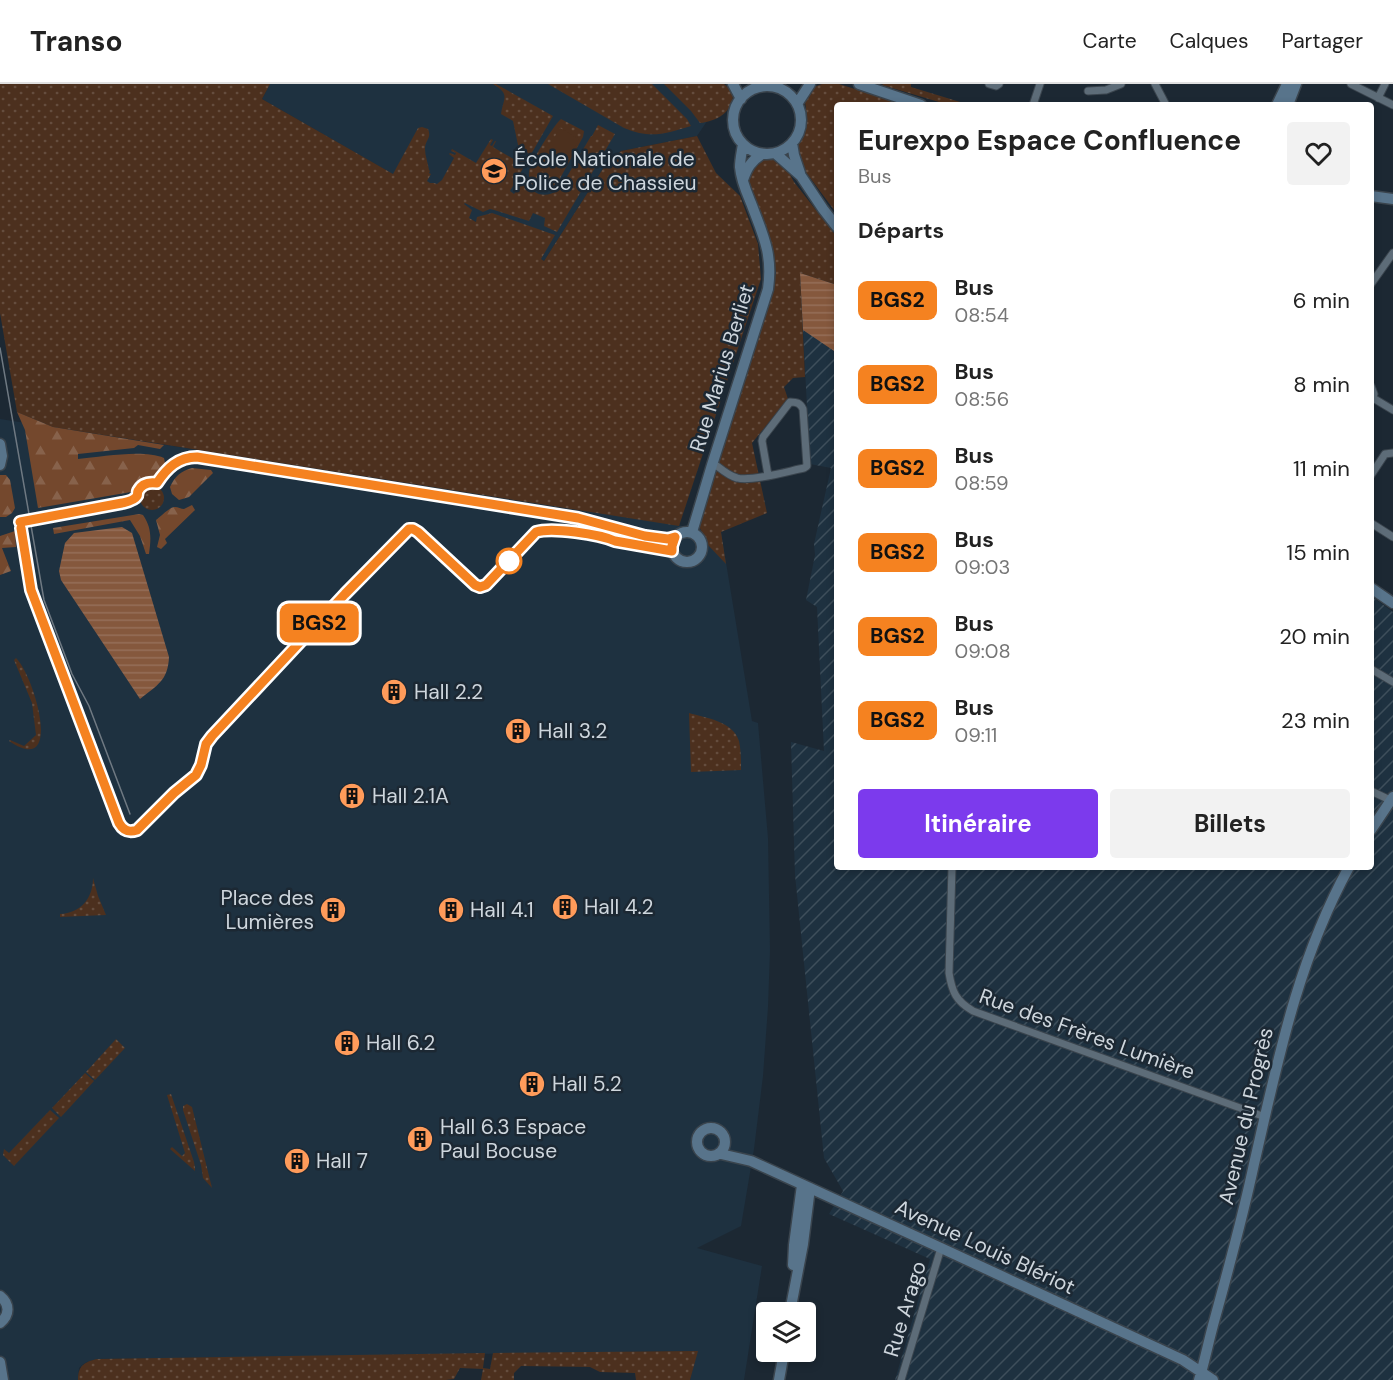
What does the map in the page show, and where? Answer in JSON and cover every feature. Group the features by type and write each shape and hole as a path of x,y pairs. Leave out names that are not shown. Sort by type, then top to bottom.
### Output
{"street":[{"path":"733,84 741,99"},
{"path":"797,104 810,84"},
{"path":"859,84 912,102"},
{"path":"989,84 996,87 999,84"},
{"path":"1034,102 1040,84"},
{"path":"1088,91 1107,90 1121,84"},
{"path":"1155,84 1164,102"},
{"path":"1279,102 1287,84"},
{"path":"1289,102 1296,84"},
{"path":"1351,84 1393,105"},
{"path":"1378,98 1385,84"},
{"path":"759,85 788,87 801,114 798,135 784,150 775,153 762,154 743,144 733,124 736,107 741,99 759,85"},
{"path":"792,143 801,176"},
{"name":"Rue Marius Berliet","path":"692,532 768,289 770,274 770,260 766,244 740,167 743,144"},
{"path":"775,153 801,176 834,223"},
{"path":"743,180 752,162 762,154"},
{"path":"1374,196 1393,199"},
{"path":"1374,280 1393,253"},
{"path":"1374,400 1393,410"},
{"path":"713,463 729,474 745,479 768,475 804,468 807,466 801,404 790,402 763,437 768,475"},
{"path":"0,444 2,456 0,465"},
{"path":"1374,470 1385,454 1393,453"},
{"path":"1374,525 1393,537"},
{"path":"1374,590 1393,603"},
{"path":"1374,671 1393,682"},
{"path":"1374,792 1392,799 1374,826"},
{"name":"Rue des Frères Lumière","path":"952,870 949,973 951,987 963,1005 973,1011 1265,1117"},
{"name":"Avenue du Progrès","path":"1200,1376 1235,1246 1288,1022 1301,977 1328,909 1348,870"},
{"path":"712,1128 720,1131 726,1140 721,1154 713,1157 699,1150 697,1139 704,1130 712,1128"},
{"name":"Avenue Louis Blériot","path":"726,1140 751,1161"},
{"name":"Avenue Louis Blériot","path":"721,1154 751,1161 941,1248 1183,1360 1200,1376 1213,1380"},
{"path":"792,1302 803,1244 806,1187"},
{"name":"Rue Arago","path":"901,1380 941,1248"},
{"path":"0,1296 8,1310 0,1327"},
{"path":"0,1362 3,1380"},
{"path":"779,1380 782,1362"}],"shaded area":[{"path":"0,84 270,84 262,99 393,174 418,128 428,129 425,152 431,174 427,181 437,184 442,180 454,158 449,154 455,155 452,149 476,163 491,139 493,140 490,145 492,146 496,141 493,147 515,160 521,161 527,158 528,153 518,145 513,121 501,114 504,94 493,84 496,84 553,116 510,191 514,194 524,178 530,188 538,194 543,195 559,190 598,125 615,134 557,232 544,226 545,218 533,213 529,221 490,209 483,212 464,204 472,210 469,218 476,222 477,217 492,213 555,235 541,259 544,261 604,167 621,151 697,136 716,173 740,196 758,244 761,279 679,526 53,427 17,412 0,313"},
{"name":"École Nationale de Police de Chassieu","path":"270,84 723,84 722,99 697,136 621,151 604,167 544,261 262,99"},
{"path":"548,84 652,84 687,119 691,126 658,134 634,131 624,128"},
{"path":"664,84 724,84 733,92 733,99 731,105 718,118 700,123"},
{"path":"822,84 839,84 896,102 834,102 834,210 802,167 798,145 806,124 805,102 814,87"},
{"path":"911,84 911,87 960,102 939,102 882,85"},
{"path":"561,119 584,131 583,137 558,182 549,188 539,189 531,183 530,167 553,128"},
{"path":"560,128 579,139 556,179 536,168"},
{"path":"765,159 776,160 786,167 794,182 834,233 834,284 800,273 805,377 793,378 784,387 788,399 752,443 767,513 721,532 726,564 708,545 699,526 776,273 772,251 752,197 749,182 750,171 755,163"},
{"path":"800,273 834,284 834,870 1374,870 1374,598 1393,612 1393,1380 895,1380 930,1259 829,1214 843,1191 824,1158 795,875 791,742 824,751 817,607 806,600 815,555 814,544 831,468 810,464"},
{"path":"800,273 834,284 834,351 803,330"},
{"path":"0,419 721,532 752,721 758,723 768,838 770,951 763,1076 741,1226 697,1248 762,1266 744,1380 690,1380 697,1351 97,1359 79,1368 78,1380 0,1380"},
{"path":"152,486 160,490 164,498 160,506 152,510 144,506 140,498 144,490"},
{"path":"122,527 132,533 169,657 164,677 140,699 61,580 59,571 65,543 74,533"},
{"path":"16,658 30,683 40,720 41,736 36,746 26,749 9,741 24,746 36,735 32,703 14,660"},
{"path":"689,713 718,721 736,734 741,752 741,770 691,772"},
{"path":"93,878 106,915 60,917 60,914 74,911 84,903 91,892"},
{"path":"116,1039 125,1048 95,1080 86,1072"},
{"path":"85,1073 94,1081 61,1117 52,1108"},
{"path":"171,1094 195,1171 170,1149 172,1147 182,1156 185,1153 167,1095"},
{"path":"187,1104 192,1107 212,1188 203,1178 183,1110 183,1106"},
{"path":"50,1110 59,1118 14,1166 3,1155 4,1149 9,1153"},
{"path":"698,1351 690,1380 636,1380 635,1373 600,1372 590,1367 521,1366 514,1373 514,1380 481,1380 483,1369 460,1368 454,1379 446,1380 78,1380 79,1371 83,1365 97,1359 485,1353 483,1368 490,1369 493,1353"}],"green space":[{"path":"17,412 53,427 164,445 160,449 138,445 134,448 78,454 78,459 145,454 164,458 165,463 157,476 143,480 131,492 38,508 25,430"},
{"path":"192,468 211,470 213,473 189,497 179,500 172,494 170,487 179,475"},
{"path":"0,475 6,475 10,480 15,508 6,517 0,517"},
{"path":"192,505 195,510 165,539 167,543 161,549 157,547 160,535 156,520 173,507 184,509"},
{"path":"143,515 149,529 149,554 146,554 140,536 130,520 54,534 53,528"},
{"path":"15,531 16,547 2,548 11,571 0,575 0,536"}],"tram line":[{"path":"0,348 44,600 72,674 89,706 130,814"}],"bus line":[{"name":"BGS2","path":"20,522 132,500 137,496 140,488 148,483 157,483 173,464 197,457 578,518 645,536 668,539 675,537 672,541 672,551 615,541 607,537 542,530 536,532 486,585 478,587 418,532 413,529 407,530 212,736 206,744 199,770 193,778 174,793 137,830 130,832 122,828 119,823 31,590 21,528"}],"place":[{"name":"École Nationale de Police de Chassieu","path":"494,171"},
{"name":"Hall 2.2","path":"394,692"},
{"name":"Hall 3.2","path":"518,731"},
{"name":"Hall 2.1A","path":"352,796"},
{"name":"Hall 4.2","path":"565,907"},
{"name":"Place des Lumières","path":"333,910"},
{"name":"Hall 4.1","path":"451,910"},
{"name":"Hall 6.2","path":"347,1043"},
{"name":"Hall 5.2","path":"532,1084"},
{"name":"Hall 6.3 Espace Paul Bocuse","path":"420,1139"},
{"name":"Hall 7","path":"297,1161"}]}
